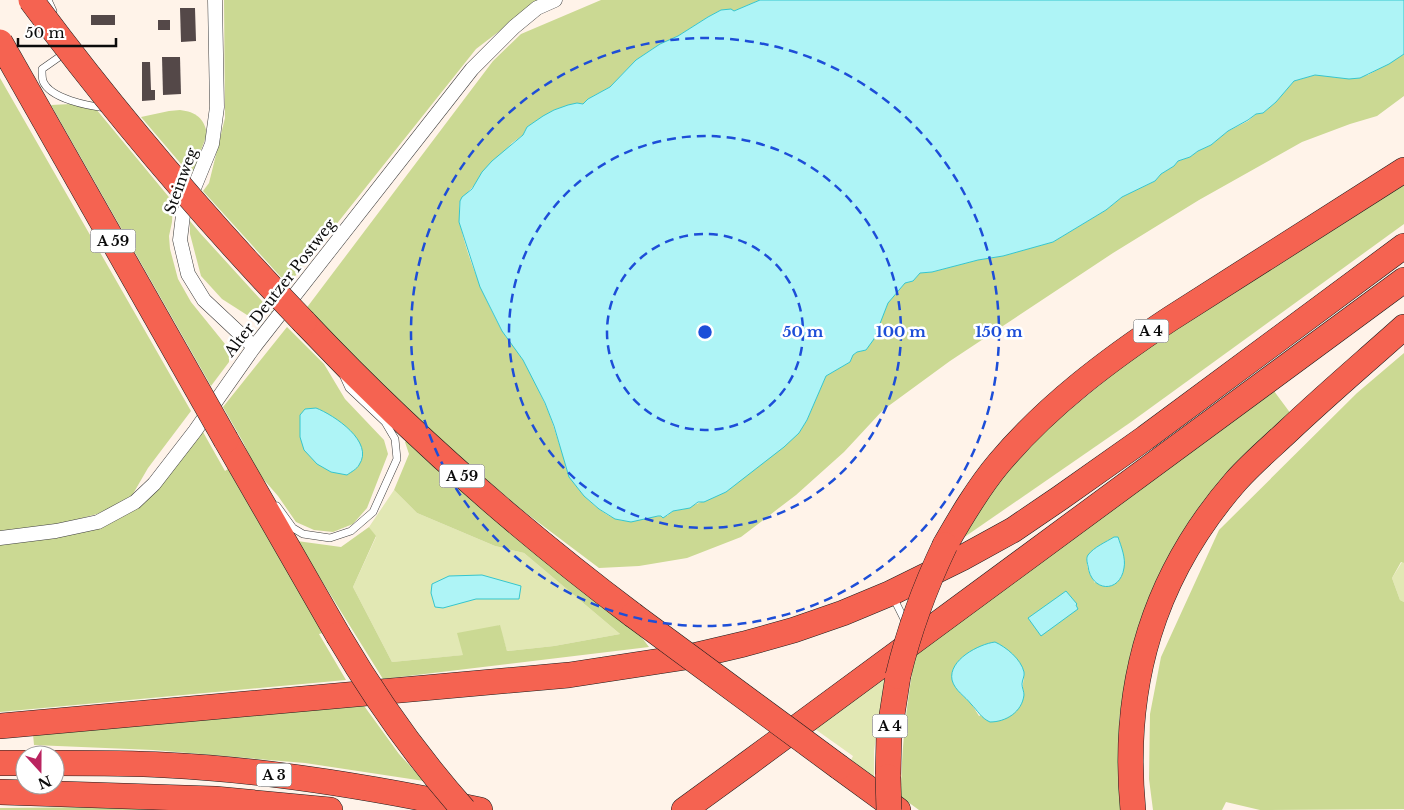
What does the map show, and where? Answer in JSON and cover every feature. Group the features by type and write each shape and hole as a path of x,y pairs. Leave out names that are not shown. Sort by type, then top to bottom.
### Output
{"highway":[{"name":"A 59","path":"31,0 126,124 251,268 335,355 433,450 505,514 572,569 898,810"},
{"name":"A 59","path":"0,42 226,440 263,490 338,635 382,707 436,778 464,810"},
{"name":"A 4","path":"889,810 889,734 898,676 913,620 922,595 945,545 964,513 998,464 1034,425 1085,380 1136,342 1404,170"},
{"path":"0,726 568,675 693,656 786,632 843,613 891,593 1013,530 1060,498 1404,246"},
{"path":"684,810 915,642 1146,469 1404,280"},
{"path":"1133,810 1130,777 1130,737 1134,696 1142,656 1154,618 1170,580 1189,544 1212,510 1238,479 1307,413 1404,327"},
{"path":"0,763 15,763"},
{"name":"A 3","path":"65,763 166,765 302,778 387,791 480,810"},
{"name":"A 3","path":"0,792 148,799 216,798 330,810"}],"street":[{"name":"Steinweg","path":"215,0 217,107 212,144 183,215 180,240 188,274 204,300 254,347"},
{"name":"Alter Deutzer Postweg","path":"0,538 56,531 98,522 135,502 154,484 195,431 254,347 472,69 514,27 537,8 555,0"}],"lane":[{"path":"48,0 56,16"},
{"path":"59,24 67,40 62,55 42,69 43,81 51,92 87,106 131,112"},
{"path":"263,490 293,528 303,534 330,538 351,531 373,512 397,459 395,439 385,422 349,388 335,355"},
{"path":"891,593 915,642"}],"green space":[{"path":"224,0 542,0 476,49 288,285 203,191 209,183 225,118"},
{"path":"601,0 760,0 734,11 721,10 708,17 636,60 610,87 588,99 583,104 577,103 554,110 527,127 523,135 512,143 460,201 459,215 461,228 479,283 501,329 518,352 532,376 545,404 565,458 565,467 580,491 594,505 609,516 625,521 667,516 673,511 684,509 726,492 799,433 807,420 826,376 850,362 853,355 857,352 866,350 874,338 888,303 905,283 913,281 920,273 1003,256 1053,242 1106,210 1122,197 1155,181 1178,161 1190,157 1211,145 1228,131 1248,121 1256,114 1263,113 1276,102 1294,81 1315,75 1327,75 1337,78 1368,75 1404,54 1404,96 1377,116 1302,142 1199,200 1113,253 950,361 883,410 844,452 796,495 741,537 687,558 639,566 599,568 522,510 424,427 305,310 493,61 521,34"},
{"path":"0,78 191,411 148,468 130,499 97,514 56,525 0,531"},
{"path":"91,103 173,202 169,236 170,249 178,279 191,302 225,344 229,353 229,362 211,386 51,105"},
{"path":"180,110 195,114 204,124 207,134 193,172 190,173 141,117"},
{"path":"1404,183 1404,224 1131,422 950,547 989,492 1050,426 1135,356"},
{"path":"190,221 272,312 247,315 222,299 201,276 190,234"},
{"path":"287,327 324,364 345,399 384,440 388,454 367,508 353,524 333,532 314,530 296,522 278,496 258,473 223,407"},
{"path":"1404,353 1404,563 1401,562 1392,578 1400,600 1404,602 1404,809 1260,810 1226,802 1222,810 1153,810 1149,779 1150,714 1161,657 1219,530 1357,393"},
{"path":"1274,391 1291,414 1152,591 1130,655 1119,720 1120,774 1125,810 919,810 901,797 905,726 915,655","holes":["1109,540 1119,540 1119,546 1095,583 1088,568 1088,557 1095,549","1009,652 1022,667 1024,694 979,716 971,703 961,694"]},
{"path":"203,432 225,471 228,469 323,633 319,634 346,680 0,712 0,543 58,535 167,478"},
{"path":"409,439 637,631 649,647 383,679 297,541 341,547 369,527 376,536 353,587 392,662 463,655 457,633 500,625 507,651 554,646 620,634 524,553 495,546 417,513 394,490 409,454 405,442"},
{"path":"394,490 417,513 495,546 524,553 620,634 554,646 507,651 499,625 464,655 392,662 353,587 376,537 369,527","holes":["520,586 519,599 476,599"]},
{"path":"1402,562 1404,563 1404,602 1400,600 1392,578"},
{"path":"885,678 874,751 874,777 851,760 853,756 815,729"},
{"path":"362,703 399,754 424,781 305,763 153,750 34,745 33,734"},
{"path":"106,807 154,810 0,810 0,808"}],"water":[{"path":"760,0 1404,0 1404,54 1389,64 1360,78 1349,79 1315,75 1294,81 1276,102 1263,113 1256,114 1228,131 1211,145 1190,157 1178,161 1155,181 1122,197 1106,210 1053,242 1003,256 920,273 913,281 905,283 888,303 874,339 866,350 857,352 853,355 850,362 826,376 807,420 799,433 784,447 726,492 704,502 698,502 690,508 673,511 663,518 658,516 631,522 615,519 599,509 584,496 569,477 545,403 523,360 502,331 480,287 459,222 460,201 472,189 482,172 492,161 523,135 527,127 543,116 568,105 583,104 588,99 610,87 636,60 660,44 678,36 721,10 731,9 734,11"},
{"path":"316,408 342,423 362,447 359,465 347,475 331,472 317,464 304,450 300,437 300,415 305,409"},
{"path":"1114,537 1118,537 1122,548 1124,568 1117,582 1112,586 1100,585 1090,575 1087,557 1093,550"},
{"path":"482,575 521,586 519,599 476,599 443,608 435,607 431,593 432,584 449,576"},
{"path":"1066,591 1077,604 1078,609 1041,636 1028,618"},
{"path":"995,642 1004,647 1020,663 1024,674 1022,684 1024,695 1017,711 1012,715 996,722 990,722 955,687 952,673 955,666 966,654 988,643"}],"building":[{"path":"180,8 195,8 196,41 181,42"},
{"path":"91,15 115,15 115,25 91,25"},
{"path":"158,20 170,20 170,30 158,30"},
{"path":"162,57 180,57 181,94 163,95"},
{"path":"142,62 150,62 151,90 155,90 155,100 142,101"}]}
